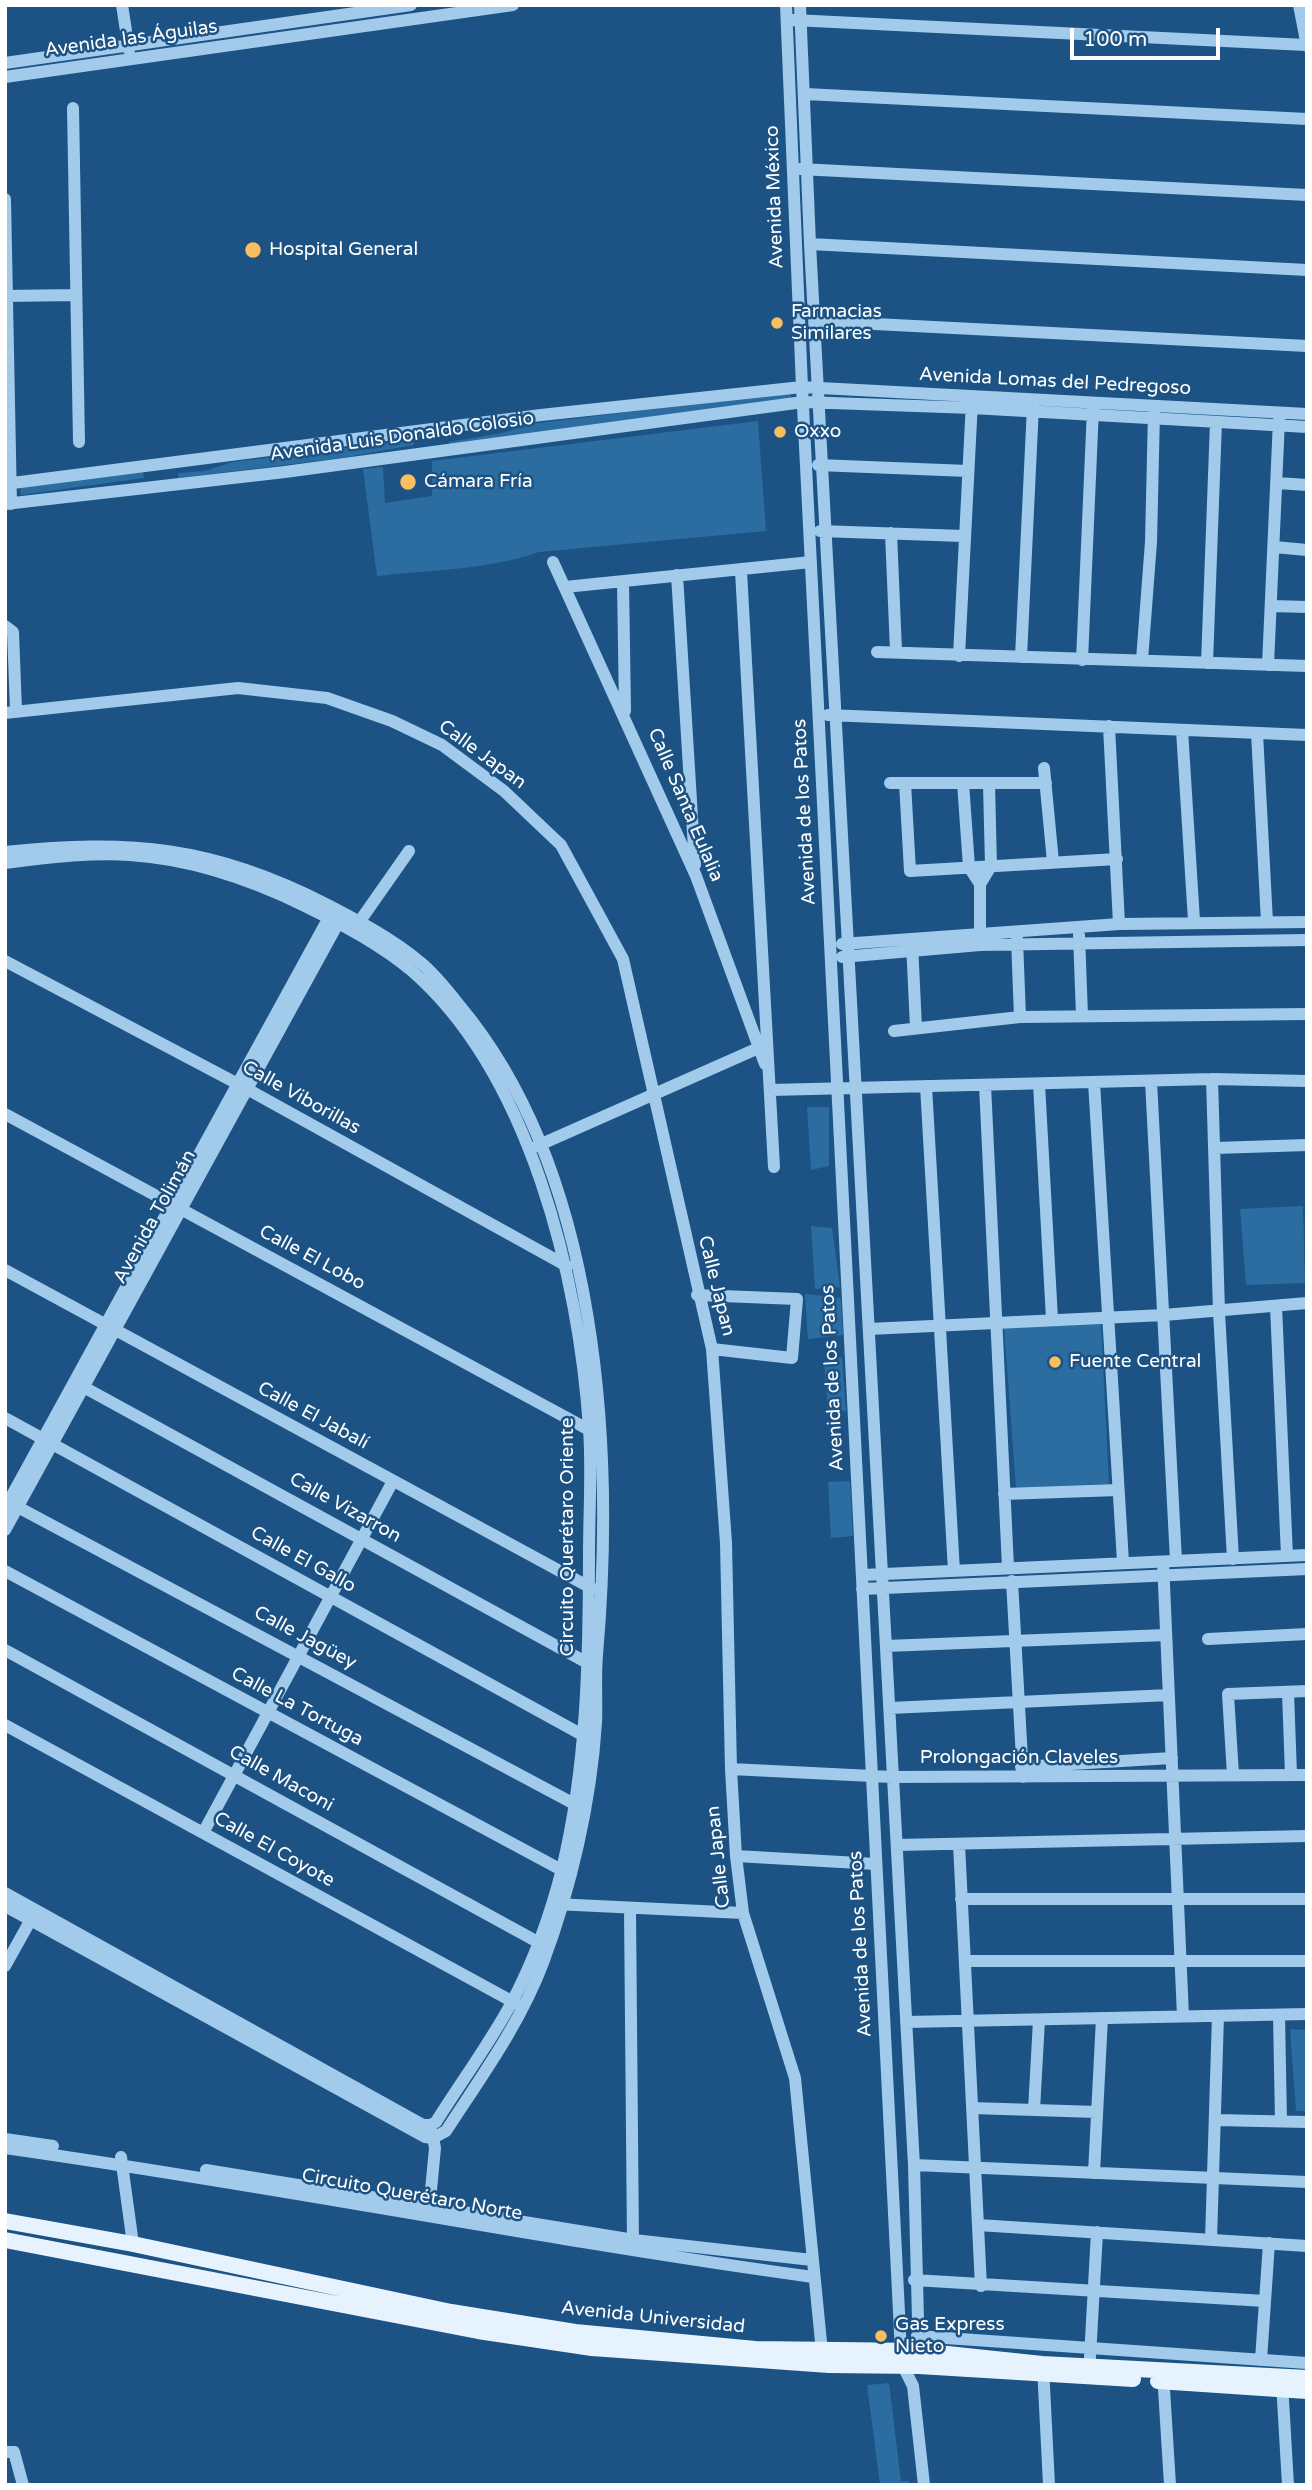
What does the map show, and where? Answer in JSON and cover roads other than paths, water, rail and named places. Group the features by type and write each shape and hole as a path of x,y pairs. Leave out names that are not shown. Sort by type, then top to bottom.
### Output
{"main road":[{"name":"Avenida Universidad","path":"5,2221 132,2244 508,2322 662,2342 822,2352 912,2354 1043,2370 1282,2383 1307,2390"},
{"name":"Avenida Universidad","path":"5,2240 491,2333 592,2348 912,2354"},
{"path":"208,2279 214,2261"},
{"name":"Avenida Universidad","path":"1282,2383 1307,2378"}],"street":[{"path":"122,5 131,58"},
{"name":"Avenida las Águilas","path":"5,63 388,6 411,5"},
{"name":"Avenida las Águilas","path":"5,77 131,58 324,17 389,22 451,10 513,5"},
{"name":"Avenida México","path":"786,5 802,387"},
{"name":"Avenida México","path":"800,5 819,386"},
{"path":"787,20 1307,45 1299,5"},
{"path":"388,6 389,22"},
{"path":"805,94 1307,119"},
{"path":"73,108 79,442"},
{"path":"793,169 1307,195"},
{"path":"5,199 8,504"},
{"path":"810,244 1307,270"},
{"path":"7,296 75,295"},
{"path":"816,321 1307,346"},
{"name":"Avenida Lomas del Pedregoso","path":"802,387 819,386 972,402 1279,419 1307,427"},
{"name":"Avenida de los Patos","path":"819,386 914,2165 912,2354"},
{"name":"Avenida de los Patos","path":"802,387 871,1776 912,2354"},
{"name":"Avenida Luis Donaldo Colosio","path":"8,484 541,415 802,387"},
{"name":"Avenida Lomas del Pedregoso","path":"803,402 972,402"},
{"name":"Avenida Luis Donaldo Colosio","path":"8,504 285,472 803,402"},
{"path":"958,656 972,402"},
{"path":"1021,657 1033,406"},
{"path":"1082,660 1093,410"},
{"path":"1142,660 1151,542 1154,413"},
{"name":"Avenida Lomas del Pedregoso","path":"1154,413 1216,422 1279,419 1307,414"},
{"path":"1268,665 1279,419"},
{"path":"1207,663 1216,422"},
{"path":"807,465 968,471"},
{"path":"1278,483 1307,485"},
{"path":"810,531 964,536"},
{"path":"891,533 896,651"},
{"path":"1274,547 1307,550"},
{"name":"Calle Santa Eulalia","path":"553,562 625,715 696,876 763,1046 771,1090 774,1167"},
{"path":"565,587 811,562"},
{"path":"536,1147 763,1046 741,571"},
{"path":"677,575 696,876"},
{"path":"623,582 625,715"},
{"path":"1272,607 1307,607"},
{"path":"5,626 13,632 11,712"},
{"path":"877,652 1307,666"},
{"name":"Calle Japan","path":"11,712 238,688 327,698 392,721 442,745 504,790 562,845 623,959 697,1295 712,1349 726,1543 731,1769 736,1856 743,1913 794,2078 822,2352"},
{"path":"819,716 836,714 1307,735"},
{"path":"1110,726 1119,924"},
{"path":"1182,730 1194,921"},
{"path":"1257,733 1268,922"},
{"path":"1044,768 1054,862"},
{"path":"890,783 1046,783"},
{"path":"905,783 910,870 1117,859"},
{"path":"963,783 969,867 980,884 980,940"},
{"path":"980,884 992,866 989,783"},
{"name":"Circuito Querétaro Oriente","path":"5,852 78,845 221,860 336,916 355,928 411,971 460,1016 536,1147 563,1211 577,1270 595,1375 589,1587 592,1666 588,1737 579,1806 567,1873 543,1945 518,2005 436,2122 432,2132"},
{"name":"Circuito Querétaro Oriente","path":"5,863 132,850"},
{"path":"355,928 409,851"},
{"name":"Avenida Tolimán","path":"5,1530 10,1505 48,1441 336,916"},
{"path":"831,958 849,950 1017,938 1079,927 1194,921 1307,922"},
{"path":"1151,923 1152,940"},
{"path":"1079,927 1082,1016"},
{"path":"1017,938 1079,943 1307,940"},
{"path":"1017,938 1020,1017"},
{"path":"830,944 849,950"},
{"path":"912,944 916,1028"},
{"name":"Calle Viborillas","path":"5,961 243,1087 577,1270"},
{"path":"894,1031 1020,1017 1307,1014"},
{"path":"771,1090 1212,1079 1307,1081"},
{"path":"1212,1079 1219,1312 1233,1559"},
{"path":"1151,1081 1164,1315 1170,1561 1164,1577 1183,2017"},
{"path":"1094,1082 1122,1562"},
{"path":"1039,1084 1052,1319"},
{"path":"985,1085 1008,1567"},
{"path":"926,1086 954,1571"},
{"name":"Calle El Lobo","path":"5,1114 595,1434"},
{"path":"1215,1148 1307,1145"},
{"name":"Circuito Querétaro Oriente","path":"536,1147 564,1265 595,1434 603,1594 592,1666"},
{"name":"Calle El Jabalí","path":"5,1270 603,1594"},
{"path":"697,1295 797,1299 792,1358 712,1349"},
{"path":"869,1329 940,1323 1219,1312 1307,1303"},
{"path":"1276,1306 1287,1556"},
{"name":"Calle Vizarron","path":"79,1384 592,1666"},
{"name":"Calle El Gallo","path":"5,1418 588,1737"},
{"path":"203,1833 393,1481"},
{"path":"1004,1494 1118,1490"},
{"name":"Calle Jagüey","path":"10,1505 579,1806"},
{"path":"862,1575 1307,1555"},
{"path":"862,1589 1307,1569"},
{"name":"Calle La Tortuga","path":"5,1571 567,1873"},
{"path":"1012,1581 1022,1772 1172,1758"},
{"path":"886,1646 1166,1634"},
{"path":"1208,1639 1307,1634"},
{"name":"Calle Maconi","path":"5,1650 543,1945"},
{"path":"1233,1774 1228,1694 1307,1691"},
{"path":"1288,1692 1292,1775"},
{"path":"890,1708 1169,1695"},
{"name":"Calle El Coyote","path":"5,1725 518,2005"},
{"name":"Prolongación Claveles","path":"731,1769 892,1777 1022,1772 1172,1778 1233,1774 1307,1775"},
{"path":"897,1845 1307,1836"},
{"path":"959,1844 981,2286"},
{"path":"736,1856 876,1864"},
{"path":"878,1894 899,1892"},
{"path":"5,1893 34,1915 231,2025 423,2125 432,2132 429,2211"},
{"path":"961,1899 1307,1899"},
{"path":"556,1904 743,1913"},
{"path":"5,1906 34,1915"},
{"path":"630,1909 633,2246"},
{"path":"5,1966 34,1915"},
{"path":"965,1961 1307,1961"},
{"path":"906,2022 1307,2014"},
{"path":"1279,2015 1281,2121"},
{"path":"1211,2239 1218,2016"},
{"path":"1094,2173 1101,2018"},
{"path":"1034,2110 1039,2020"},
{"path":"972,2108 1097,2112"},
{"path":"1215,2120 1307,2122"},
{"name":"Circuito Querétaro Norte","path":"5,2139 121,2161 813,2277"},
{"name":"Circuito Querétaro Norte","path":"5,2148 121,2161"},
{"path":"121,2161 132,2244"},
{"path":"914,2165 1307,2182"},
{"path":"978,2225 1307,2246"},
{"path":"1089,2372 1097,2232"},
{"path":"1261,2360 1269,2243"},
{"name":"Circuito Querétaro Norte","path":"633,2246 811,2260"},
{"path":"914,2280 1265,2301"},
{"path":"924,2485 912,2354 1090,2348 1307,2363"},
{"path":"1043,2370 1049,2485"},
{"path":"1164,2376 1170,2485"},
{"path":"1282,2383 1288,2485"},
{"path":"5,2452 14,2452 23,2485"}],"place":[{"name":"Hospital General","path":"253,250"},
{"name":"Farmacias Similares","path":"777,323"},
{"name":"Oxxo","path":"780,432"},
{"name":"Cámara Fría","path":"408,482"},
{"name":"Fuente Central","path":"1055,1362"},
{"name":"Gas Express Nieto","path":"881,2336"}]}
